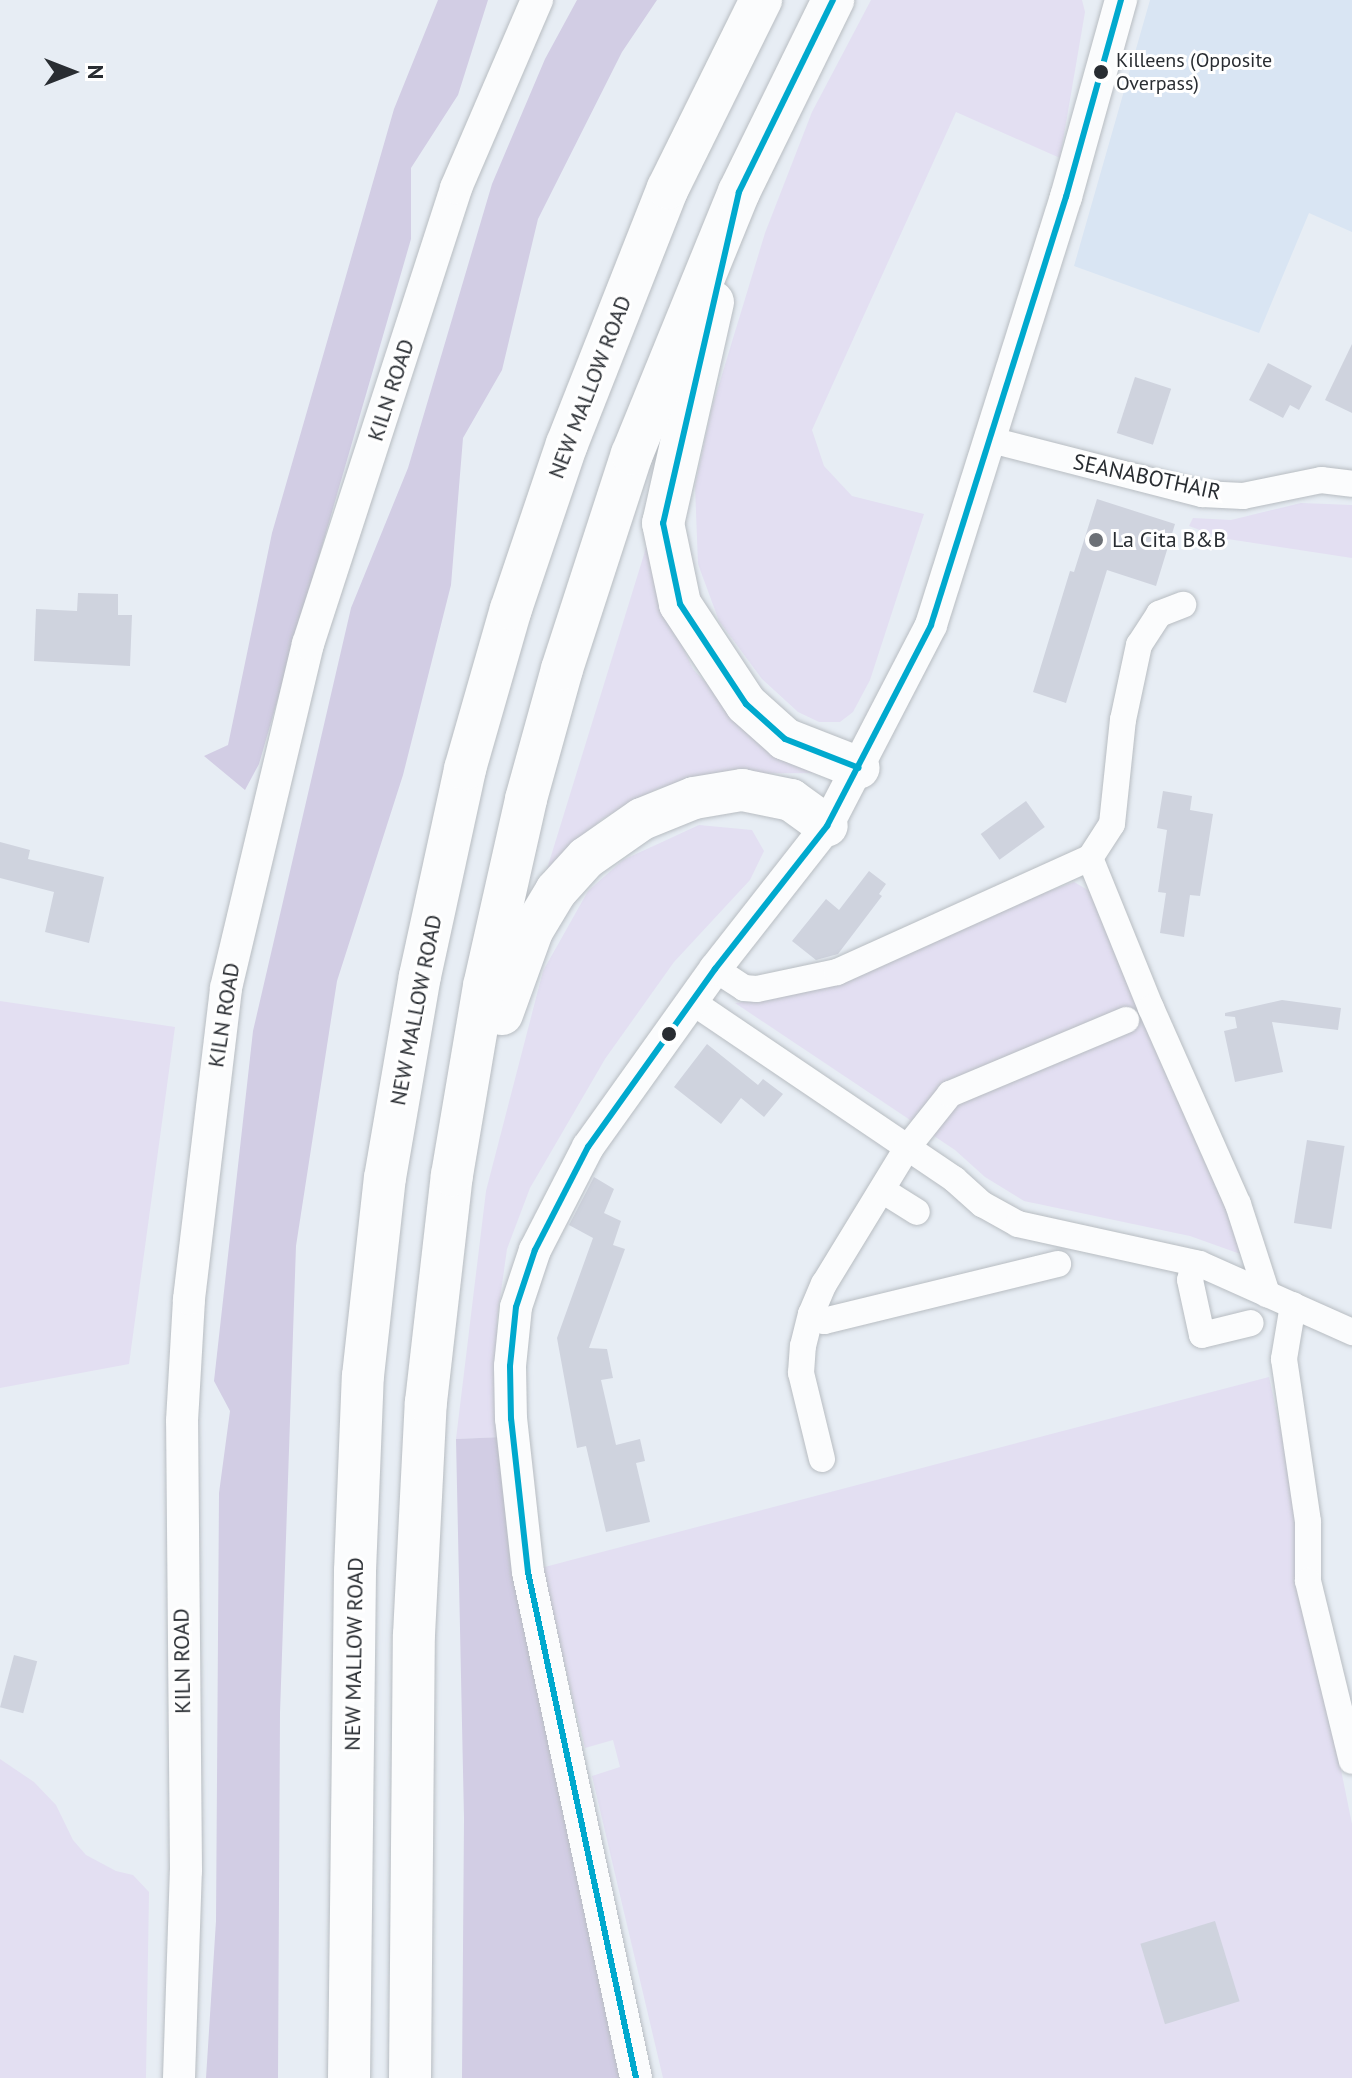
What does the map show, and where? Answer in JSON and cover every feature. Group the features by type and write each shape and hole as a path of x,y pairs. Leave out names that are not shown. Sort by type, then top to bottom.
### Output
{"highway":[{"name":"NEW MALLOW ROAD","path":"349,2078 355,1571 363,1376 385,1178 420,976 465,769 511,609 567,444 668,188 761,0"},
{"path":"410,2078 418,1517 435,1298 471,1052 526,799 600,543 663,372 739,192 833,0"},
{"path":"739,192 663,523 680,604 746,704 785,739 859,768"},
{"path":"435,1298 502,1014 527,941 556,891 586,858 642,819 665,807 718,792 742,790 780,796 827,826"}],"street":[{"name":"KILN ROAD","path":"179,2078 186,1871 182,1421 189,1299 226,988 308,644 456,188 537,0"},
{"path":"636,2078 528,1572 511,1419 510,1366 523,1279 555,1206 588,1147 691,1001 827,826 931,625 991,440 1121,0"},
{"name":"SEANABOTHAIR","path":"991,440 1202,494 1243,496 1321,480 1352,484"},
{"path":"715,969 744,988 757,989 837,972 1090,858 1112,824 1123,720 1139,645 1159,614 1183,605"},
{"path":"1090,858 1151,1008 1238,1204 1267,1294"},
{"path":"691,1001 907,1148 982,1204 1018,1224 1194,1263 1352,1332"},
{"path":"822,1459 801,1373 803,1346 811,1314 824,1284 907,1148 950,1094 1126,1020"},
{"path":"882,1190 917,1212"},
{"path":"1194,1263 1190,1280 1202,1335 1251,1323"},
{"path":"811,1314 824,1321 1058,1264"},
{"path":"1293,1305 1284,1359 1308,1522 1308,1581 1352,1761"}],"shaded area":[{"path":"438,0 488,0 458,95 411,168 411,239 259,764 245,790 204,756 228,745 272,533 394,109"},
{"path":"577,0 657,0 622,52 538,219 502,370 463,438 451,585 403,775 337,981 296,1246 280,1713 278,2078 206,2078 216,1921 219,1493 230,1411 214,1381 253,1031 351,608 408,468 492,184 545,59"},
{"path":"871,0 1082,0 1085,12 1060,158 956,112 812,430 824,466 852,496 924,514 870,680 853,712 840,722 819,722 798,712 762,679 719,621 698,564 695,486 711,411 765,233 812,112"},
{"path":"1150,0 1352,0 1352,232 1309,213 1259,333 1074,266"},
{"path":"1301,503 1352,505 1352,558 1221,538 1189,526 1193,518 1231,520"},
{"path":"654,522 670,620 693,669 757,738 819,773 715,774 657,789 602,819 547,869"},
{"path":"699,825 752,830 764,851 750,880 674,962 605,1059 530,1188 507,1249 497,1320 503,1437 456,1439 486,1191 543,971 588,891 623,860"},
{"path":"1074,882 1093,893 1246,1256 1190,1236 1024,1201 985,1177 955,1150 735,1003 757,1000"},
{"path":"0,1001 175,1027 129,1364 0,1388"},
{"path":"1269,1377 1291,1477 1325,1691 1352,1824 1352,2078 663,2078 592,1776 620,1767 613,1740 585,1748 557,1633 537,1569"},
{"path":"503,1437 636,2078 462,2078 464,1818 456,1439"},
{"path":"0,1759 34,1782 56,1805 73,1840 86,1855 116,1871 133,1875 149,1892 146,2078 0,2078"}],"building":[{"path":"1352,344 1352,413 1325,400"},
{"path":"1268,363 1312,386 1299,410 1290,405 1283,418 1249,400"},
{"path":"1135,377 1171,389 1153,445 1117,433"},
{"path":"1097,499 1175,524 1156,586 1107,570 1066,703 1033,692 1070,571 1074,572"},
{"path":"78,593 118,594 118,615 132,615 130,666 34,661 36,609 77,611"},
{"path":"1163,791 1192,796 1190,810 1213,814 1200,896 1190,895 1184,937 1160,933 1166,893 1158,892 1167,830 1157,828"},
{"path":"1026,801 1045,827 1000,860 981,834"},
{"path":"0,842 30,850 28,859 104,877 89,943 45,932 54,892 0,878"},
{"path":"869,871 886,884 879,894 882,896 838,954 816,960 792,941 826,899 839,910"},
{"path":"1282,1000 1341,1008 1338,1030 1272,1022 1283,1072 1235,1082 1224,1031 1237,1028 1235,1017 1225,1016 1225,1013"},
{"path":"707,1044 758,1085 763,1079 783,1094 764,1117 741,1098 721,1124 674,1087"},
{"path":"1307,1140 1345,1146 1331,1229 1294,1223"},
{"path":"594,1177 614,1189 604,1213 621,1221 613,1245 625,1249 589,1348 607,1349 613,1378 601,1380 616,1445 640,1439 645,1461 636,1463 650,1522 606,1532 586,1446 577,1448 557,1338 593,1238 569,1225"},
{"path":"14,1655 37,1661 23,1713 0,1707"},
{"path":"1215,1921 1240,2001 1165,2024 1140,1944"}],"transit line":[{"path":"833,0 739,192 663,523 680,604 746,704 785,739 859,768"},
{"path":"636,2078 528,1572 511,1419 510,1366 516,1307 535,1250 588,1147 715,969 827,826 931,625 1066,197 1121,0"}],"place":[{"name":"Killeens (Opposite Overpass)","path":"1101,72"},
{"name":"La Cita B&B","path":"1096,540"}]}
